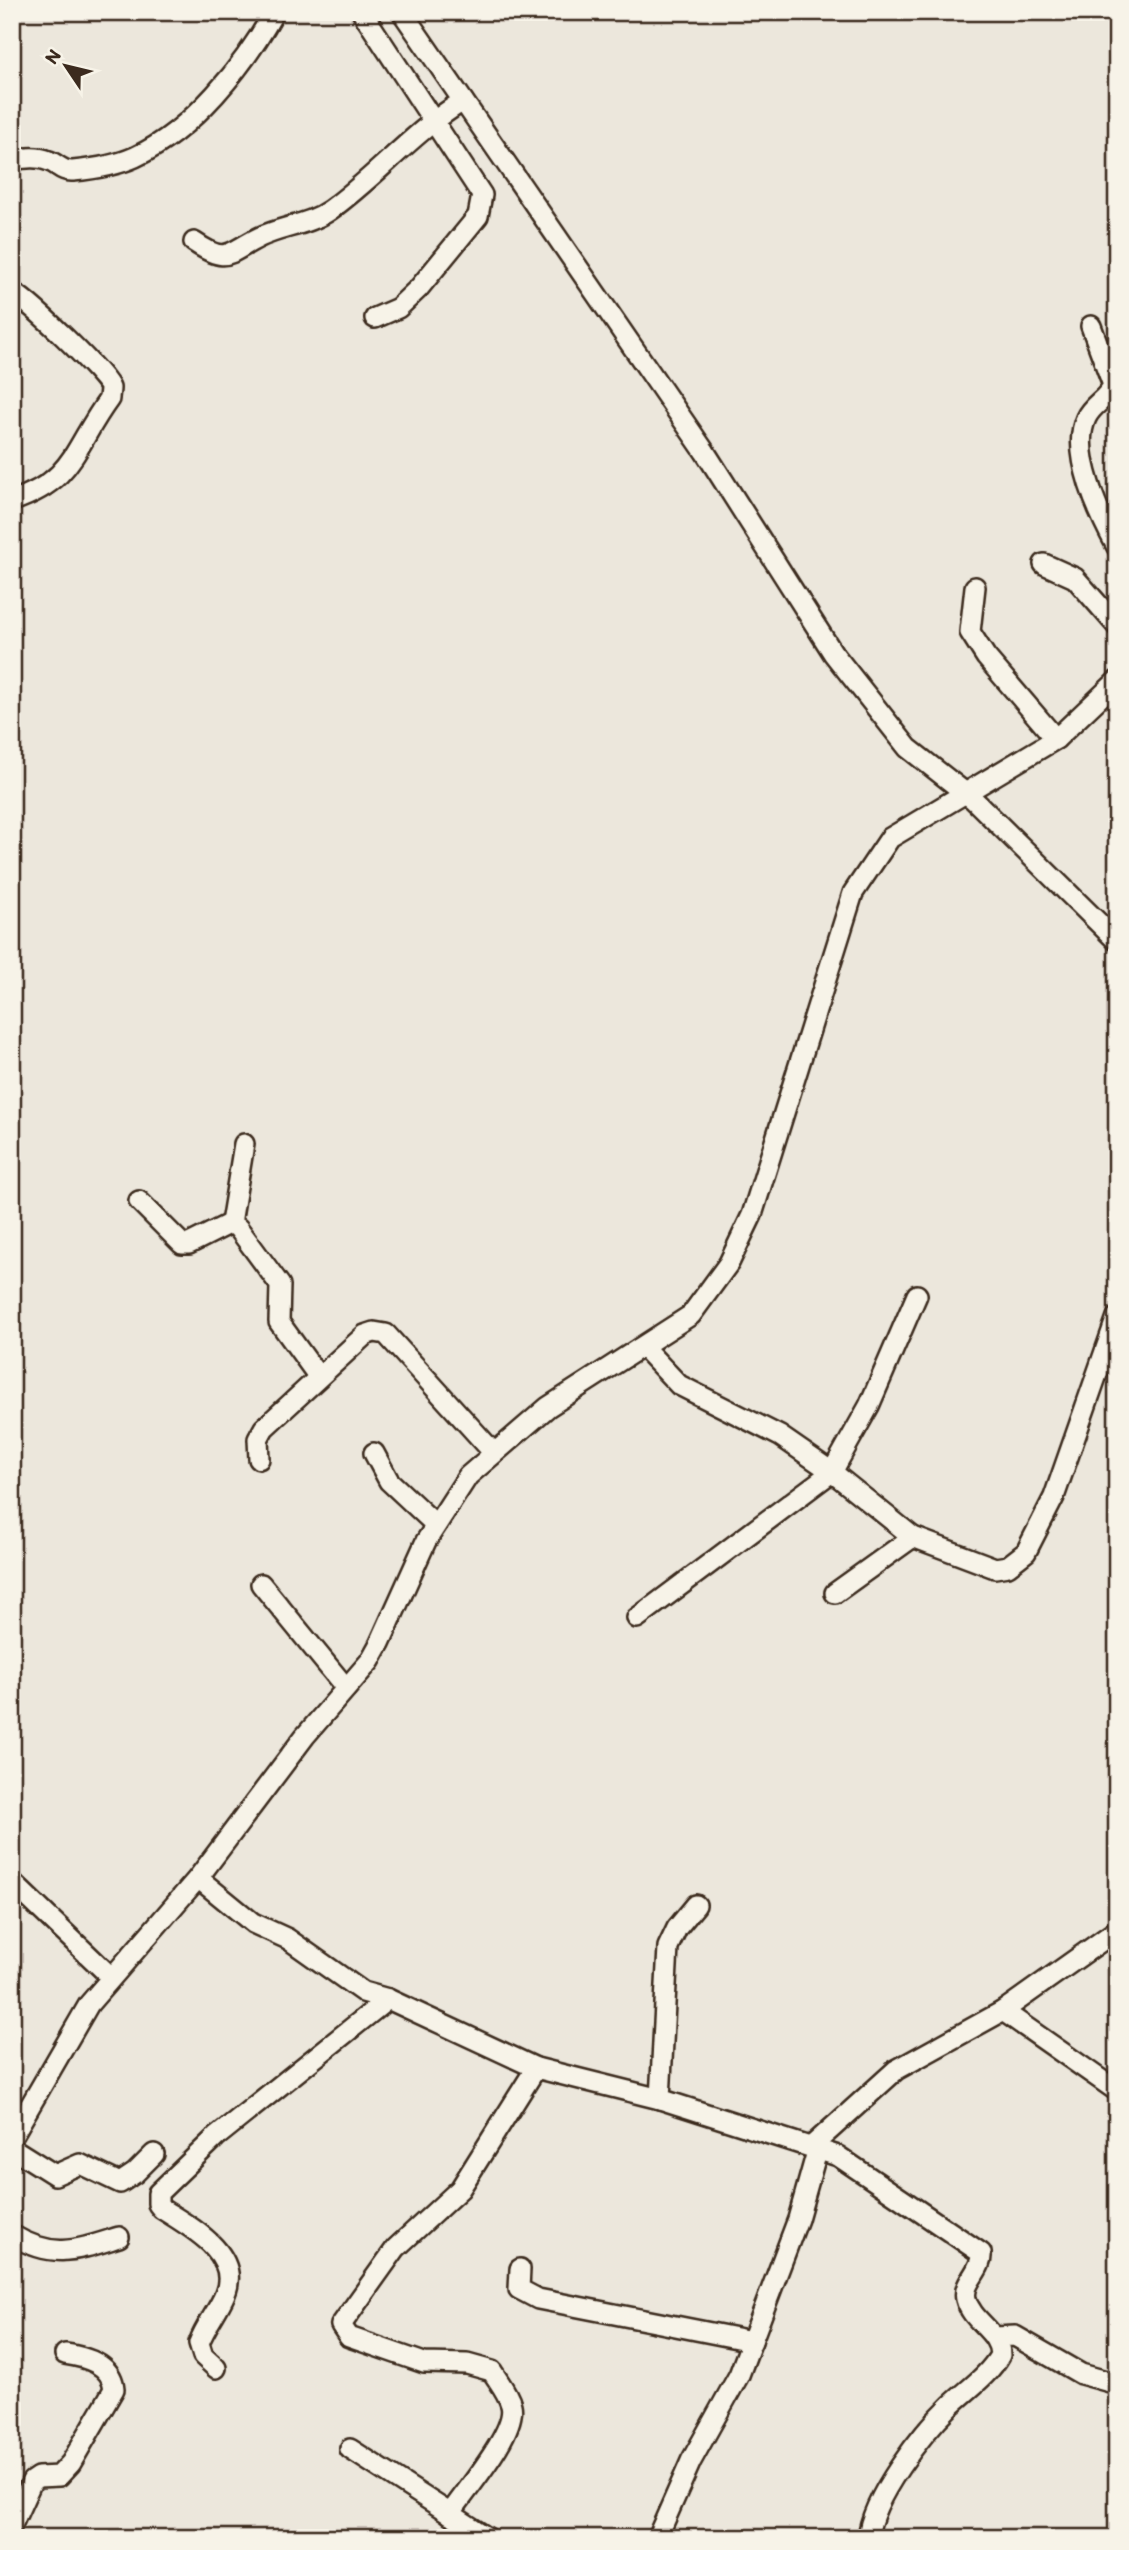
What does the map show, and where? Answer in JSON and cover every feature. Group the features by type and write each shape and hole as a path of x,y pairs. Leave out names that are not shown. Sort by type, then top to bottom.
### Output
{"street":[{"path":"12,160 34,157 51,161 66,172 102,168 136,157 169,135 219,91 252,51 274,12"},
{"path":"362,12 479,187 482,203 468,230 407,300 390,313 375,318"},
{"path":"401,12 705,452 833,653 908,748 1117,941"},
{"path":"194,242 212,255 223,256 261,236 318,217 353,191 435,118 461,102"},
{"path":"12,292 28,302 98,370 110,387 109,399 65,470 38,492 12,501"},
{"path":"1091,326 1114,386 1084,421 1085,467 1093,500 1117,547"},
{"path":"1044,564 1075,578 1117,626"},
{"path":"975,587 970,632 986,657 1056,739"},
{"path":"12,2137 73,2029 110,1976 154,1932 198,1878 305,1735 346,1689 380,1643 435,1524 468,1476 548,1407 644,1348 691,1315 729,1263 752,1215 770,1162 853,893 890,838 1056,739 1117,681"},
{"path":"244,1143 231,1223 280,1285 279,1322 318,1376"},
{"path":"139,1200 171,1237 182,1244 189,1244 231,1223"},
{"path":"637,1618 832,1472 869,1406 917,1295"},
{"path":"644,1348 678,1385 764,1426 832,1472 913,1538 995,1568 1008,1566 1026,1552 1064,1474 1117,1317"},
{"path":"259,1459 258,1439 264,1428 318,1376 365,1335 374,1332 386,1334 493,1452"},
{"path":"374,1453 389,1481 435,1524"},
{"path":"835,1593 913,1538"},
{"path":"261,1584 346,1689"},
{"path":"198,1878 253,1923 288,1939 363,1993 388,1999 536,2068 660,2099 815,2147 838,2157 978,2248 982,2258 966,2286 965,2296 974,2318 995,2337 1000,2347 996,2362 932,2424 914,2447 892,2482 868,2538"},
{"path":"12,1882 110,1976"},
{"path":"660,2099 668,1947 677,1928 696,1905"},
{"path":"657,2538 691,2461 739,2375 798,2219 815,2147 896,2070 1003,2011 1117,1930"},
{"path":"216,2368 203,2356 199,2343 226,2292 229,2277 226,2264 203,2238 162,2209 158,2204 158,2193 216,2137 388,1999"},
{"path":"1003,2011 1117,2091"},
{"path":"450,2514 505,2432 512,2413 510,2403 492,2371 467,2364 424,2363 349,2337 341,2325 396,2248 460,2189 536,2068"},
{"path":"12,2148 51,2174 86,2165 120,2183 135,2173 154,2154"},
{"path":"12,2235 54,2251 70,2252 119,2237"},
{"path":"520,2269 519,2289 538,2299 752,2341"},
{"path":"995,2337 1015,2336 1081,2374 1117,2384"},
{"path":"12,2525 27,2488 38,2477 59,2476 71,2463 114,2389 113,2382 102,2366 87,2357 65,2354"},
{"path":"350,2449 488,2538"}]}
